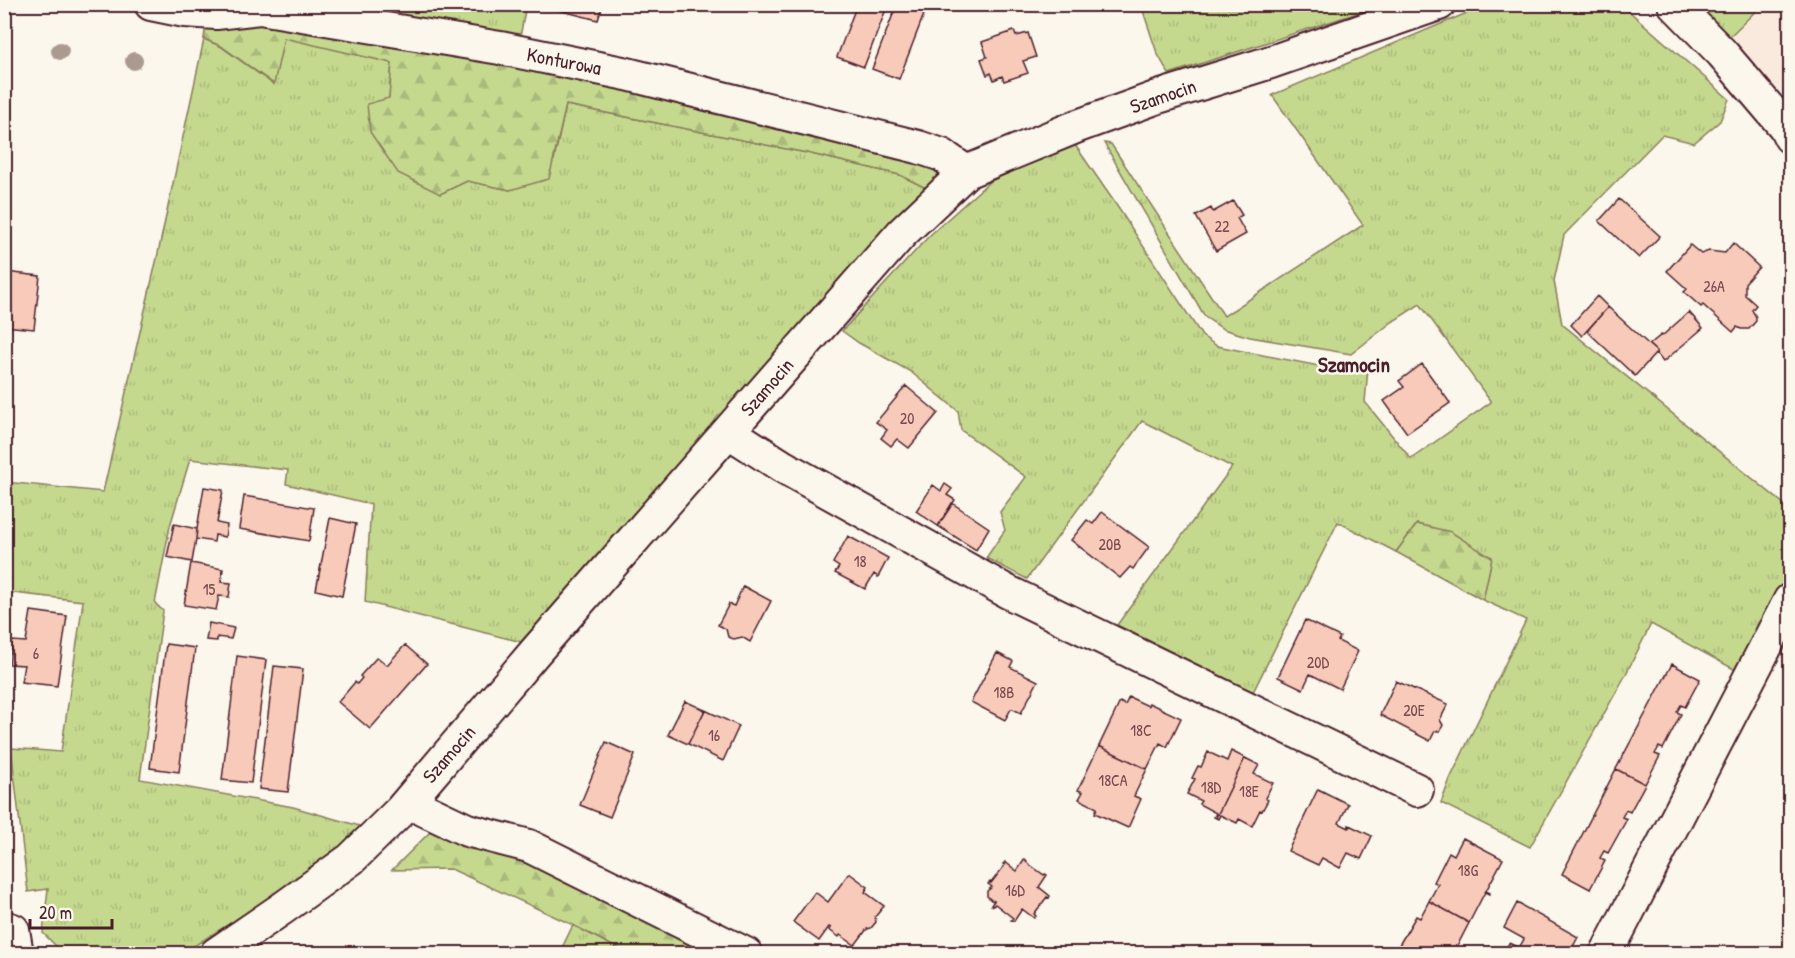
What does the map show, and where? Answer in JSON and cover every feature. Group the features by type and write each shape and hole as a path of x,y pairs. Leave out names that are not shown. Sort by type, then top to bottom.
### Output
{"street":[{"name":"Konturowa","path":"151,4 185,11 260,8 500,48 627,74 918,147 942,155 966,172"},
{"name":"Szamocin","path":"216,954 351,859 374,838 408,802 902,233 966,172 1078,126 1158,97 1271,62 1439,4"},
{"path":"1674,4 1722,53 1791,137"},
{"path":"729,432 782,466 1008,592 1418,790"},
{"path":"1606,954 1791,600"},
{"path":"408,802 467,830 529,846 746,954"},
{"path":"4,927 13,930 17,954"}],"shaded area":[{"path":"1762,5 1790,5 1790,107 1785,97 1729,37"}],"green space":[{"path":"1141,4 1382,5 1169,74 1157,53"},
{"path":"300,5 526,5 519,43"},
{"path":"1486,5 1622,5 1729,99 1720,121 1694,143 1662,135 1564,235 1554,281 1562,324 1790,509 1790,576 1741,673 1651,624 1625,676 1530,847 1441,803 1450,779 1526,620 1483,600 1492,557 1417,524 1396,552 1338,522 1253,692 1117,625 1232,467 1142,421 1027,579 986,558 1005,530 1000,512 1026,477 961,430 958,411 911,372 842,331 929,236 989,182 1073,142 1202,336 1217,346 1324,367 1368,368 1365,402 1411,459 1491,402 1420,304 1392,322 1351,354 1250,337 1223,329 1205,317 1104,143 1111,144 1224,316 1363,225 1272,95"},
{"path":"1694,5 1762,5 1729,37"},
{"path":"260,16 573,70 939,164 942,181 932,191 900,175 807,153 566,105 549,179 510,190 467,181 440,194 398,173 370,132 367,104 389,98 392,63 284,38 274,84 221,46 204,39 206,21"},
{"path":"284,37 392,63 389,99 440,194 467,181 510,190 554,160 566,105 807,153 900,175 932,191 529,644 365,602 371,504 286,484 288,470 190,459 170,526 155,603 163,611 140,779 293,807 367,828 327,862 183,953 63,953 43,933 48,889 28,892 11,748 61,752 83,601 5,592 5,482 103,492 204,39 220,46 273,84"},
{"path":"1417,524 1451,532 1492,558 1483,600 1396,552"},
{"path":"430,832 475,835 721,953 626,953 573,925 451,869 392,870"},
{"path":"573,925 626,953 559,954"}],"building":[{"path":"555,4 603,4 598,20 554,9"},
{"path":"857,4 888,4 864,67 837,57"},
{"path":"897,4 928,4 899,79 872,69"},
{"path":"1014,31 1016,36 1028,33 1036,57 1023,61 1028,73 1004,81 1002,76 994,80 991,73 987,75 981,59 987,57 982,42"},
{"path":"1619,199 1660,236 1639,258 1599,221"},
{"path":"1233,201 1242,215 1237,218 1246,234 1216,251 1196,216 1211,208 1213,212"},
{"path":"1733,243 1759,267 1745,283 1745,295 1756,305 1752,310 1756,321 1749,329 1737,327 1733,332 1703,305 1701,307 1684,292 1687,289 1667,271 1690,245 1701,254 1709,251 1725,253"},
{"path":"5,272 40,276 34,329 4,326"},
{"path":"1597,296 1608,307 1582,336 1571,325"},
{"path":"1608,307 1657,352 1635,376 1587,331"},
{"path":"1689,312 1703,328 1663,362 1649,345"},
{"path":"1422,364 1450,403 1407,433 1384,401 1404,387 1399,381"},
{"path":"906,386 938,413 909,448 897,439 891,446 881,438 887,430 876,422"},
{"path":"945,484 952,489 947,495 955,500 938,526 916,511 933,485 941,491"},
{"path":"204,487 223,490 217,523 227,525 225,537 215,535 214,542 196,539"},
{"path":"244,496 314,508 309,541 239,529"},
{"path":"952,503 989,528 976,550 938,526"},
{"path":"1102,512 1149,547 1133,569 1130,567 1120,578 1071,540 1087,520 1093,524"},
{"path":"330,518 356,524 342,596 316,590"},
{"path":"174,524 197,529 192,562 167,557"},
{"path":"848,536 888,558 878,577 874,574 865,589 835,573 839,567 833,563"},
{"path":"191,563 223,569 221,582 231,583 229,597 219,596 216,610 184,605"},
{"path":"743,586 771,601 750,642 742,637 734,639 728,637 726,629 718,625 729,604 734,606"},
{"path":"31,611 67,616 57,686 21,682 24,665 9,664 12,641 26,642"},
{"path":"1305,620 1340,637 1338,641 1358,651 1340,689 1310,674 1303,689 1278,677"},
{"path":"209,623 234,628 231,639 217,637 217,641 206,640"},
{"path":"166,644 195,648 179,772 150,768"},
{"path":"405,645 427,664 370,729 338,702 355,682 357,684 362,678 360,676 377,657 387,665"},
{"path":"997,653 1013,661 1010,667 1038,681 1021,713 1011,709 1005,720 971,702"},
{"path":"237,656 266,660 251,783 222,780"},
{"path":"1672,664 1700,679 1685,707 1681,705 1677,712 1681,714 1663,749 1659,747 1655,754 1660,756 1645,784 1616,769"},
{"path":"274,666 303,669 288,792 259,789"},
{"path":"1396,681 1448,704 1440,720 1443,725 1440,731 1435,731 1430,741 1380,715"},
{"path":"1129,697 1148,706 1149,703 1181,718 1167,747 1160,743 1147,769 1099,746 1120,702 1125,705"},
{"path":"685,701 705,710 688,744 668,735"},
{"path":"705,710 739,726 723,761 688,744"},
{"path":"606,742 635,755 610,817 580,805"},
{"path":"1099,746 1147,769 1134,796 1141,799 1128,828 1095,813 1097,808 1079,799 1083,792 1078,790"},
{"path":"1231,751 1245,758 1216,818 1214,817 1216,813 1199,804 1201,801 1187,794 1195,779 1192,778 1198,766 1201,767 1208,752 1227,761"},
{"path":"1245,758 1259,765 1254,774 1273,783 1265,798 1268,800 1252,826 1239,819 1237,823 1220,815 1218,819 1216,818"},
{"path":"1616,769 1645,784 1630,812 1626,810 1622,817 1627,819 1608,853 1604,851 1600,858 1605,861 1590,889 1562,874"},
{"path":"1318,789 1348,804 1339,823 1349,828 1349,825 1372,836 1361,859 1348,853 1340,868 1322,858 1318,865 1288,851"},
{"path":"1463,838 1503,859 1486,891 1490,893 1485,892 1469,923 1429,901 1438,884 1434,882 1449,852 1454,855"},
{"path":"1025,859 1026,862 1047,875 1039,887 1050,896 1034,914 1036,916 1034,918 1022,909 1014,921 995,904 991,905 994,901 987,896 987,891 992,887 988,884 1005,865 1003,864 1005,862 1017,871"},
{"path":"849,873 868,887 865,892 884,906 875,917 876,922 867,929 855,945 840,935 839,937 829,930 831,928 829,927 819,941 793,922 815,892 828,902"},
{"path":"1429,901 1469,923 1453,954 1401,954 1404,947 1399,945 1416,916 1420,918"},
{"path":"1517,903 1578,937 1569,954 1503,954 1509,943 1519,948 1524,939 1504,928"}],"district":[{"name":"Szamocin","path":"1354,365"}]}
